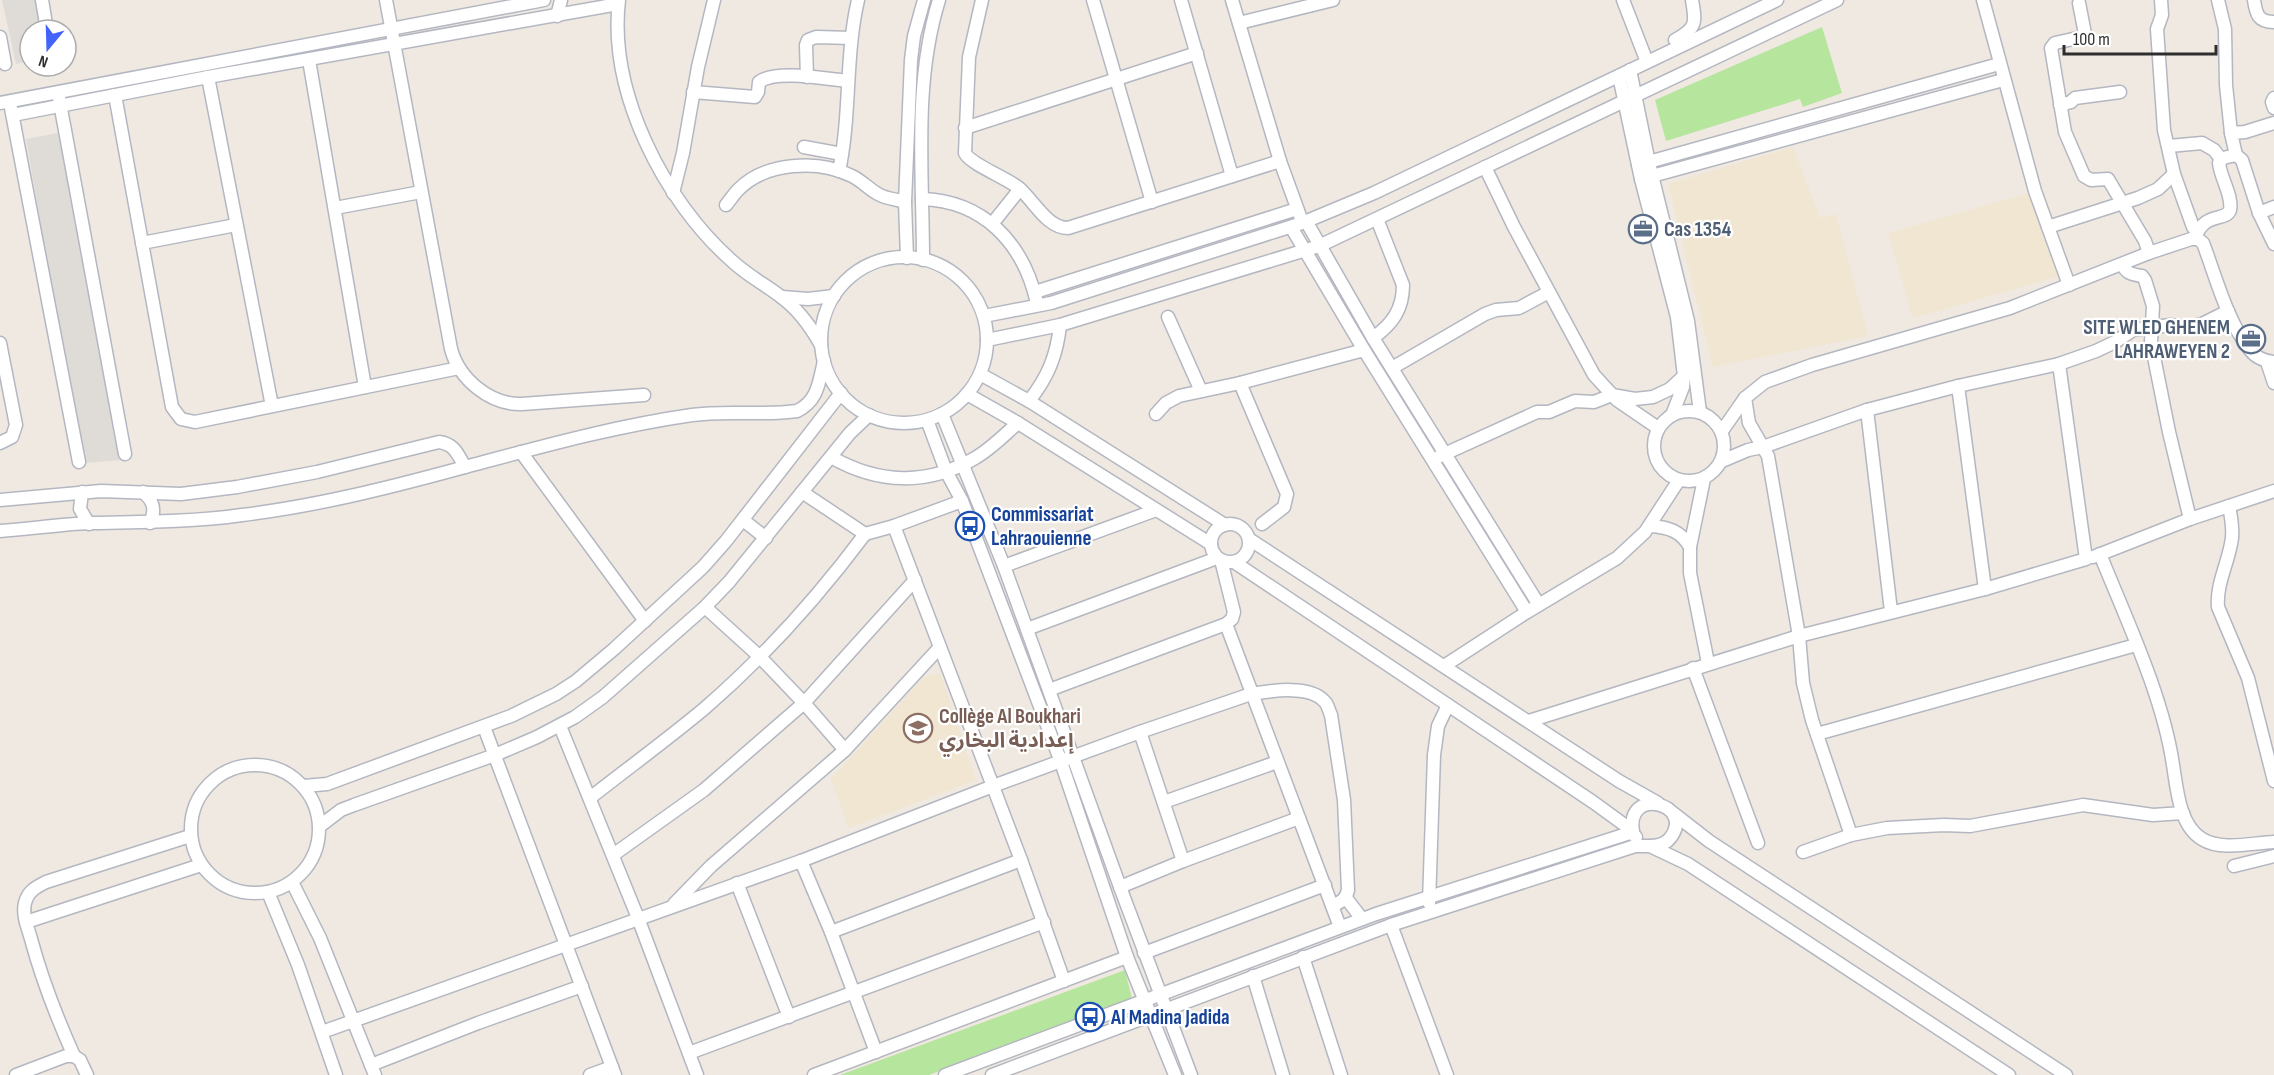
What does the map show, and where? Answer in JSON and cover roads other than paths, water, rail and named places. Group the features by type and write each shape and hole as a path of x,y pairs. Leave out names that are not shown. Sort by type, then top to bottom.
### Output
{"street":[{"path":"42,0 45,18"},
{"path":"386,0 451,349 459,368 489,396 513,404 644,395"},
{"path":"79,462 13,115 5,102 544,0"},
{"path":"558,16 561,0"},
{"path":"673,193 714,0"},
{"path":"839,171 851,38 858,0"},
{"path":"907,258 905,202 911,60 914,36 924,0"},
{"path":"923,260 921,120 928,42 939,0"},
{"path":"982,0 969,57 965,128 967,156 1020,189 1052,223 1068,228 1280,161"},
{"path":"1093,0 1152,202"},
{"path":"1181,0 1232,176"},
{"path":"1232,0 1280,161 1297,208 1304,251 1364,350 1539,605"},
{"path":"1239,23 1307,3 1333,0"},
{"path":"1623,0 1646,60"},
{"path":"984,316 1038,306 1300,224 1374,193 1624,73 1646,60 1689,32 1694,26 1692,0"},
{"path":"1646,60 1777,0"},
{"path":"987,340 1060,325 1319,246 1837,0"},
{"path":"1983,0 2035,191 2069,285"},
{"path":"2161,0 2162,15 2157,29 2164,130 2174,174 2196,235 2203,243 2228,311 2250,351 2270,362 2274,383"},
{"path":"2218,0 2225,29 2226,85 2231,133 2236,155 2242,160 2259,213 2274,244"},
{"path":"2254,0 2256,14 2259,18 2262,21 2274,22"},
{"path":"13,115 208,77 558,16 619,2 620,52 630,98 644,138 673,193 690,218 718,248 749,276 781,297 804,319 821,346"},
{"path":"2079,3 2085,34 2082,37 2055,43 2051,48 2065,132 2084,176 2091,180 2108,178 2145,241 2149,253"},
{"path":"0,37 5,64"},
{"path":"807,77 806,45 808,40 816,37 851,38"},
{"path":"965,128 1197,53"},
{"path":"309,60 365,387"},
{"path":"1644,164 1999,64"},
{"path":"1624,73 1677,317 1684,376 1683,387 1672,415"},
{"path":"693,92 755,97 762,79 783,76 847,81"},
{"path":"208,77 272,406"},
{"path":"1647,177 2003,80"},
{"path":"58,92 125,454"},
{"path":"2060,105 2072,102 2075,98 2120,92"},
{"path":"115,95 174,412 185,421 195,422 459,368"},
{"path":"2274,98 2272,102 2274,108"},
{"path":"2231,133 2245,132 2274,123"},
{"path":"1722,431 1745,398 1765,382 1786,373 2010,308 2196,235 2205,221 2226,216 2230,202 2220,168 2221,159 2214,150 2202,143 2169,146"},
{"path":"804,147 842,154"},
{"path":"2221,159 2236,155"},
{"path":"726,205 739,189 756,178 776,170 807,166 839,171 864,183 881,196 905,202"},
{"path":"1485,167 1588,366 1612,395 1658,428"},
{"path":"2048,227 2138,198 2158,189 2174,174"},
{"path":"1647,177 1688,321 1700,412"},
{"path":"992,224 1020,189"},
{"path":"335,208 421,192"},
{"path":"922,200 941,200 955,204 981,216 992,224 1023,262 1038,306"},
{"path":"2259,213 2274,207"},
{"path":"1035,292 1297,208"},
{"path":"1373,338 1396,316 1403,294 1403,285 1377,219"},
{"path":"1300,224 1319,246 1392,368 1439,457 1527,612"},
{"path":"142,243 236,225"},
{"path":"907,258 923,260 939,265 961,280 977,300 984,316 987,340 985,360 980,374 967,394 956,405 927,420 892,422 869,415 854,406 834,384 824,361 821,346 824,320 834,296 847,280 864,268 877,262 907,258"},
{"path":"2122,264 2126,272 2142,276 2145,280 2153,306 2151,342 2161,396 2190,519"},
{"path":"1392,368 1485,314 1496,310 1520,308 1549,292"},
{"path":"781,297 808,299 834,296"},
{"path":"1722,461 1867,410 1958,386 2059,364 2105,347 2133,330 2169,325 2188,327 2202,324 2228,311"},
{"path":"1168,317 1201,391"},
{"path":"1029,401 1052,366 1058,346 1060,325"},
{"path":"0,343 16,425 12,437 0,443"},
{"path":"1156,414 1172,399 1364,350"},
{"path":"0,531 241,516 402,485 616,429 722,412 797,411 813,399 824,361"},
{"path":"2059,364 2086,560"},
{"path":"980,374 1029,401 1225,525 1240,527 1249,539 1619,781 1659,804 1709,841 2066,1075"},
{"path":"1439,457 1537,412 1552,411 1575,401 1594,402 1612,395 1635,399 1653,397 1670,389 1684,376"},
{"path":"1240,383 1287,494 1284,507 1262,524"},
{"path":"1958,386 1985,589"},
{"path":"304,786 327,784 484,727 534,706 576,681 703,567 743,520 841,393"},
{"path":"967,394 1018,423 1210,544 1224,560 1593,802 1633,832 1643,843 1688,864 2009,1075"},
{"path":"1745,398 1749,423 1768,456 1800,636 1803,683 1817,734 1851,835"},
{"path":"1867,410 1891,611"},
{"path":"1681,411 1700,412 1713,419 1722,431 1725,446 1722,461 1715,472 1704,479 1691,482 1678,480 1667,474 1659,465 1654,453 1654,440 1658,428 1672,415 1681,411"},
{"path":"942,414 1004,566 1144,953 1191,1075"},
{"path":"320,826 336,814 354,805 495,755 560,726 618,685 705,607 729,582 856,426 869,415"},
{"path":"927,420 946,471 962,501 1061,762 1127,957 1175,1075"},
{"path":"831,457 853,470 876,476 923,477 962,465 990,448 1018,423"},
{"path":"0,500 124,490 181,494 237,487 316,472 440,442 456,449 465,467"},
{"path":"521,452 645,621"},
{"path":"1704,479 1690,547 1690,573 1708,663"},
{"path":"1444,666 1527,612 1617,558 1633,545 1650,526 1678,480"},
{"path":"1529,721 1800,636 1891,611 1985,589 2086,560 2190,519 2274,491"},
{"path":"82,492 80,509 89,524"},
{"path":"143,492 150,497 154,506 154,514 150,523"},
{"path":"802,492 866,534"},
{"path":"590,798 704,708 759,656 831,580 866,534 962,501"},
{"path":"2229,506 2232,541 2217,595 2218,607 2248,678 2274,781"},
{"path":"1004,566 1156,510"},
{"path":"743,520 766,538"},
{"path":"1210,544 1217,529 1225,525"},
{"path":"894,526 1021,860 1064,981"},
{"path":"1650,526 1667,527 1684,537 1690,547"},
{"path":"1027,629 1224,560 1241,559 1249,547 1249,539"},
{"path":"2100,554 2168,731 2183,813 2191,829 2201,838 2212,843 2274,842"},
{"path":"1049,690 1232,620 1234,612 1224,560"},
{"path":"613,855 704,790 804,703 915,580"},
{"path":"705,607 759,656 845,750"},
{"path":"1226,624 1340,927"},
{"path":"1817,734 2136,645"},
{"path":"673,906 711,866 845,750 940,647"},
{"path":"1693,668 1758,843"},
{"path":"322,1032 801,861 993,786 1251,694 1286,690 1307,693 1324,700 1327,704 1331,715 1344,800 1348,890 1346,898 1338,904 1332,904"},
{"path":"1429,912 1434,755 1438,726 1448,705"},
{"path":"560,726 638,918 698,1075"},
{"path":"484,727 614,1071 590,1075"},
{"path":"1140,732 1183,861"},
{"path":"1164,802 1277,762"},
{"path":"258,764 279,769 304,786 317,811 320,826 313,857 304,871 292,882 268,892 249,893 231,889 214,879 201,865 190,836 192,813 201,793 216,777 236,767 258,764"},
{"path":"1633,832 1633,818 1637,811 1649,804 1659,804"},
{"path":"1803,852 1851,835 1887,828 1970,826 2083,806 2153,815 2183,813"},
{"path":"994,1075 1391,925 1635,846 1663,844 1673,835 1676,821 1671,812"},
{"path":"1120,887 1299,818"},
{"path":"945,1075 1362,919 1633,832"},
{"path":"87,1075 80,1060 74,1056 38,967 24,913 27,896 32,889 46,882 190,836"},
{"path":"2234,866 2274,856"},
{"path":"831,932 1021,860"},
{"path":"801,861 831,932 876,1052"},
{"path":"26,921 201,865"},
{"path":"292,882 320,938 373,1070 582,986"},
{"path":"737,883 789,1017"},
{"path":"1144,953 1325,885"},
{"path":"268,892 322,1032 336,1075"},
{"path":"1346,898 1362,919"},
{"path":"689,1053 1044,922"},
{"path":"1391,925 1447,1075"},
{"path":"814,1075 1127,957"},
{"path":"1303,957 1341,1075"},
{"path":"1253,976 1283,1075"},
{"path":"16,1075 66,1056 74,1056"}],"place":[{"name":"Cas 1354","path":"1643,229"},
{"name":"SITE WLED GHENEM LAHRAWEYEN 2","path":"2251,339"},
{"name":"Commissariat Lahraouienne","path":"970,526"},
{"name":"Collège Al Boukhari إعدادية البخاري","path":"918,728"},
{"name":"Al Madina Jadida","path":"1090,1017"}]}
